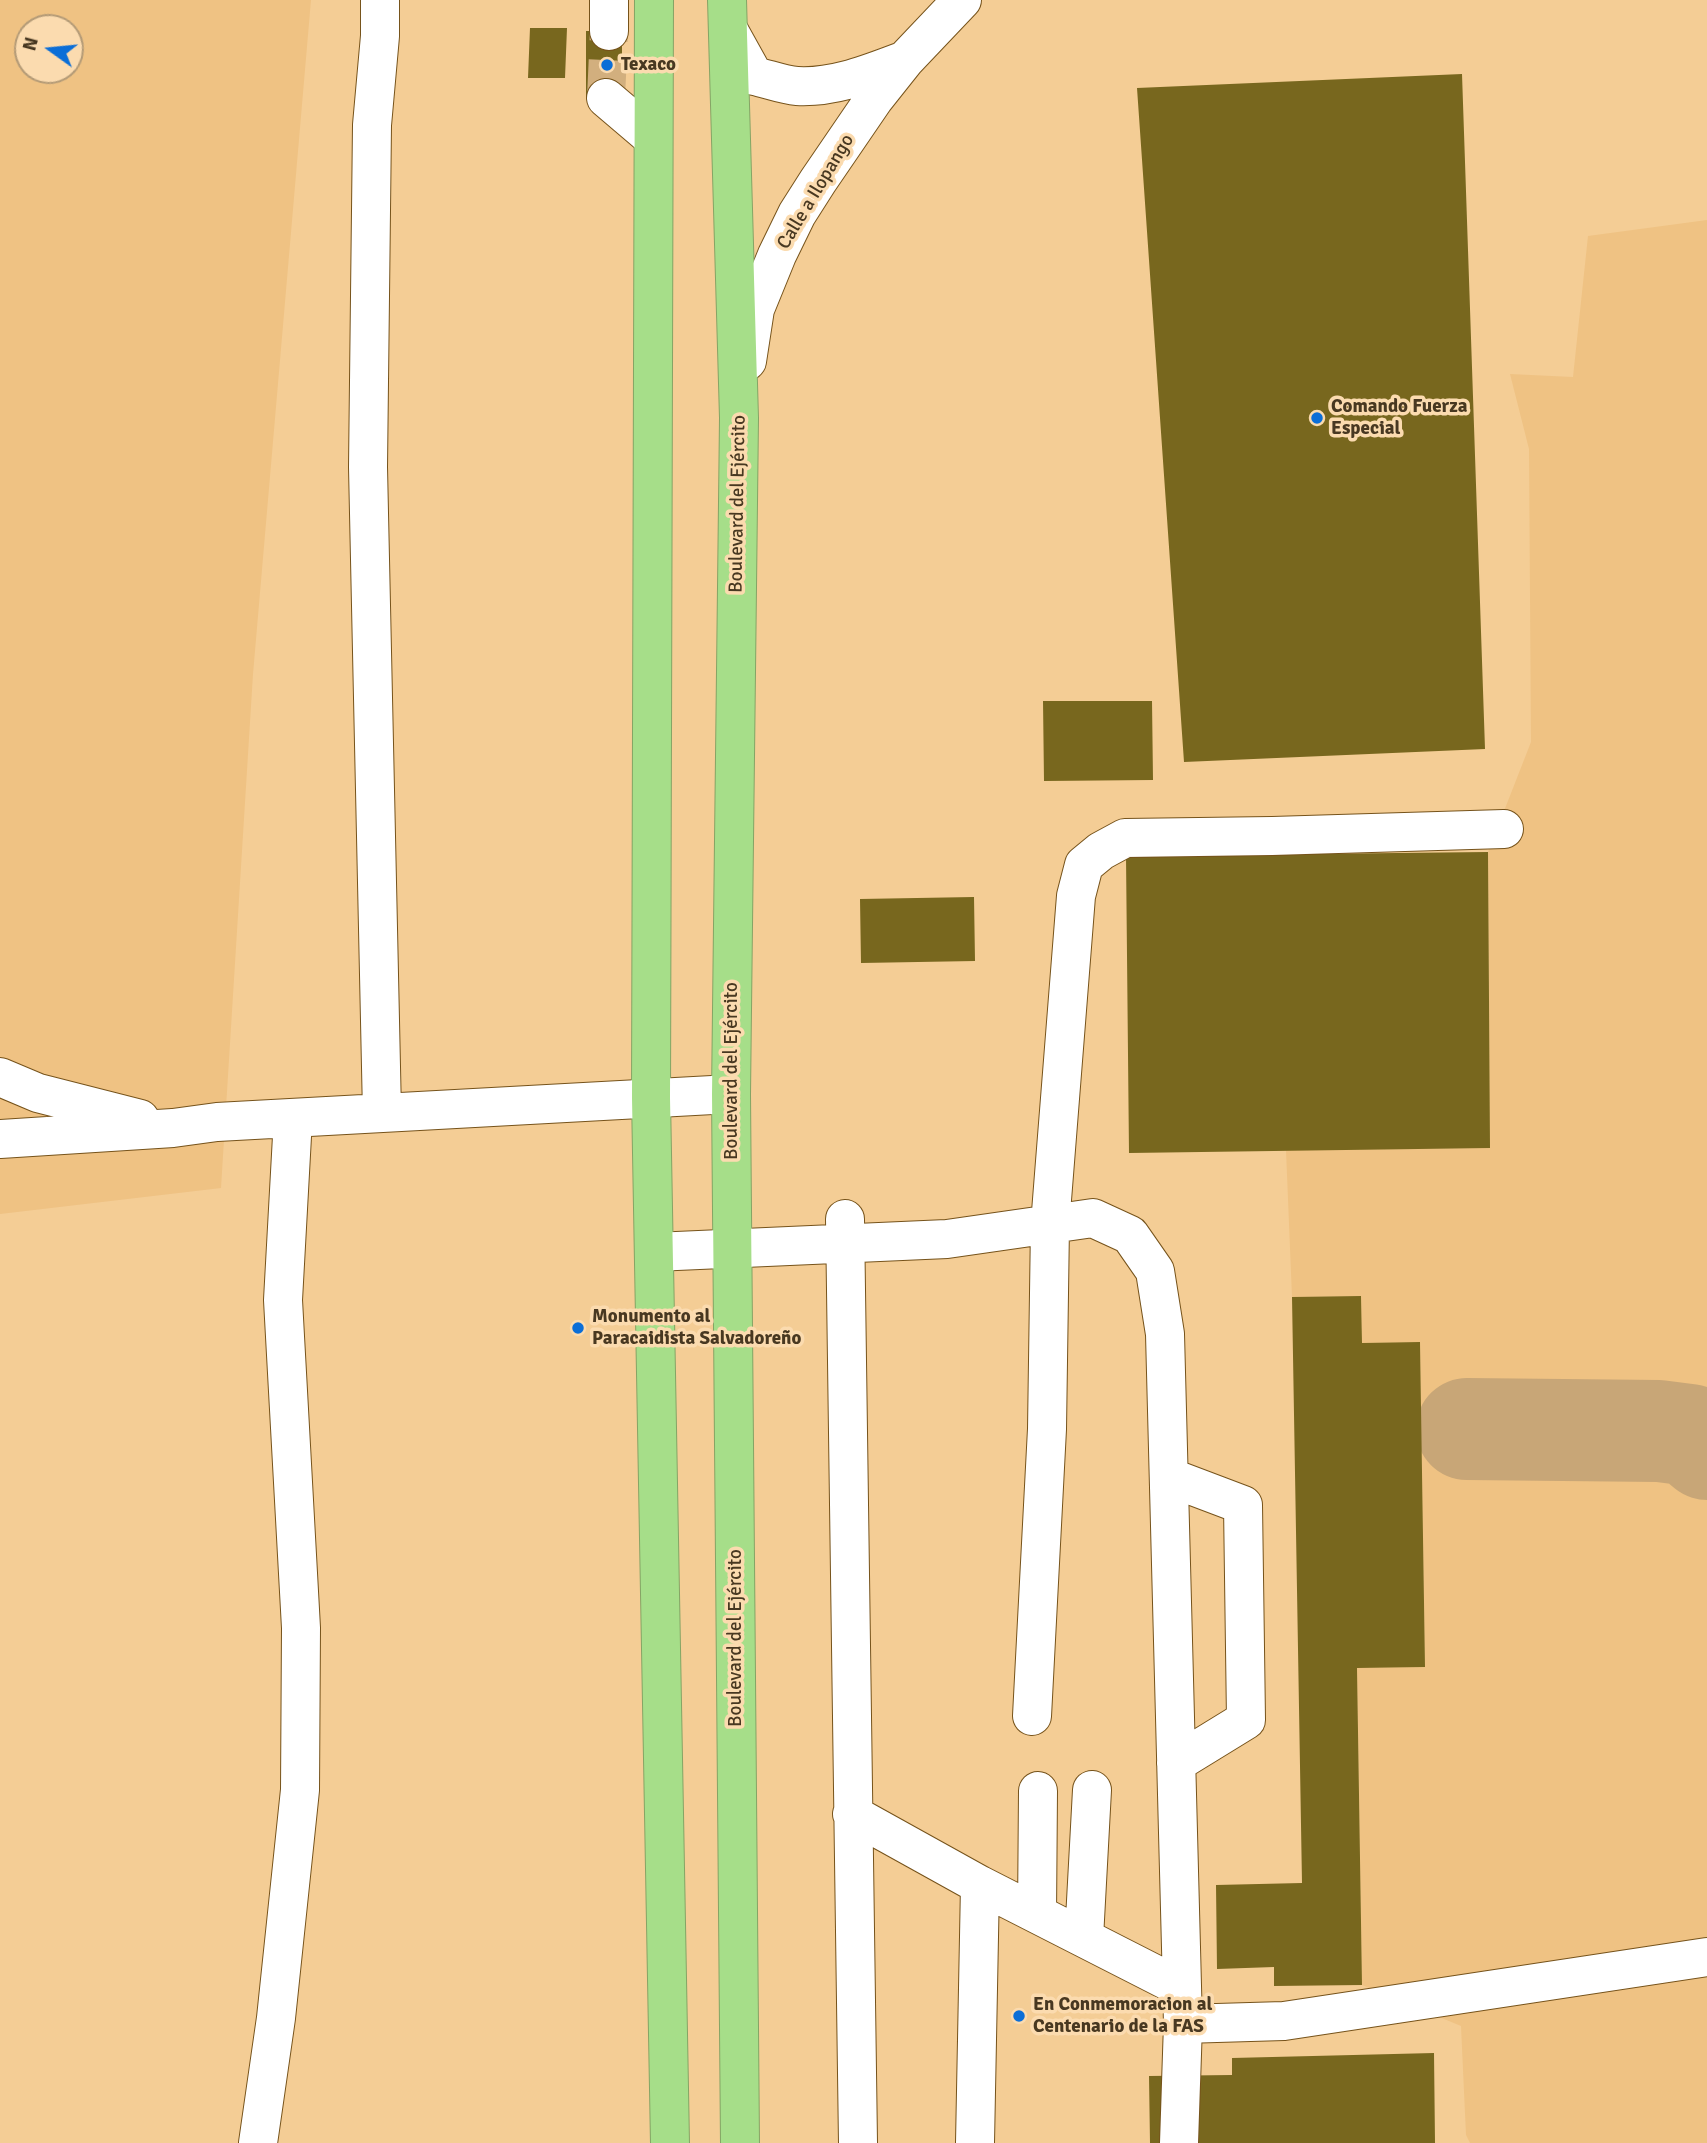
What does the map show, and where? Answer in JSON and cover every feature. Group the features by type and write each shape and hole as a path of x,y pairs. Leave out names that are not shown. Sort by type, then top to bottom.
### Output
{"highway":[{"path":"654,0 652,1098 670,2143"},
{"name":"Boulevard del Ejército","path":"728,15 739,418 731,1094 740,2143"}],"street":[{"path":"380,0 380,36 372,125 368,467 382,1113"},
{"name":"Calle a Ilopango","path":"739,418 755,309 797,214 874,99 905,60 962,0"},
{"name":"Calle a Ilopango","path":"728,15 754,76 795,86 821,86 851,80 905,60"},
{"path":"606,98 653,138"},
{"path":"1032,1716 1047,1429 1050,1225 1076,895 1084,864 1125,838 1504,829"},
{"path":"0,1077 38,1093 173,1128"},
{"path":"0,1139 173,1128 217,1122 731,1094"},
{"path":"258,2143 276,2018 300,1790 301,1628 283,1300 293,1118"},
{"path":"654,1238 845,1231 946,1217 1050,1225 1093,1218 1130,1235 1155,1271 1165,1334 1182,2006 1180,2143"},
{"path":"845,1231 858,2143"},
{"path":"1169,1477 1243,1504 1246,1720 1176,1763"},
{"path":"1084,1938 1092,1790"},
{"path":"1037,1914 1038,1791"},
{"path":"852,1814 1084,1938 1182,2006 1284,2021 1707,1957"},
{"path":"975,2143 981,1885"}],"shaded area":[{"path":"0,0 311,0 253,674 221,1188 0,1214"},
{"path":"1707,220 1707,2143 1470,2143 1466,2135 1461,2026 1362,1985 1357,1668 1425,1667 1420,1342 1362,1343 1361,1296 1292,1297 1286,1150 1490,1148 1488,852 1531,742 1529,449 1510,374 1573,377 1588,236"}],"building":[{"path":"530,28 567,28 565,78 528,78"},
{"path":"586,31 622,31 622,98 586,98"},
{"name":"Comando Fuerza Especial","path":"1462,74 1485,749 1184,762 1137,88"},
{"path":"1043,701 1152,701 1153,780 1044,781"},
{"path":"1488,852 1490,1148 1129,1153 1126,856"},
{"path":"974,897 975,961 861,963 860,899"},
{"path":"1361,1296 1362,1343 1420,1342 1425,1667 1357,1668 1362,1985 1274,1986 1274,1967 1217,1969 1216,1885 1302,1883 1292,1297"},
{"path":"1434,2053 1435,2143 1150,2143 1149,2076 1232,2075 1232,2058"}],"taxiway":[{"path":"1467,1429 1659,1431 1690,1435 1707,1449"}],"tunnel":[{"path":"606,98 609,31"}],"place":[{"name":"Texaco","path":"607,65"},
{"name":"Comando Fuerza Especial","path":"1317,418"},
{"name":"Monumento al Paracaidista Salvadoreño","path":"578,1328"},
{"name":"En Conmemoracion al Centenario de la FAS","path":"1019,2016"}]}
